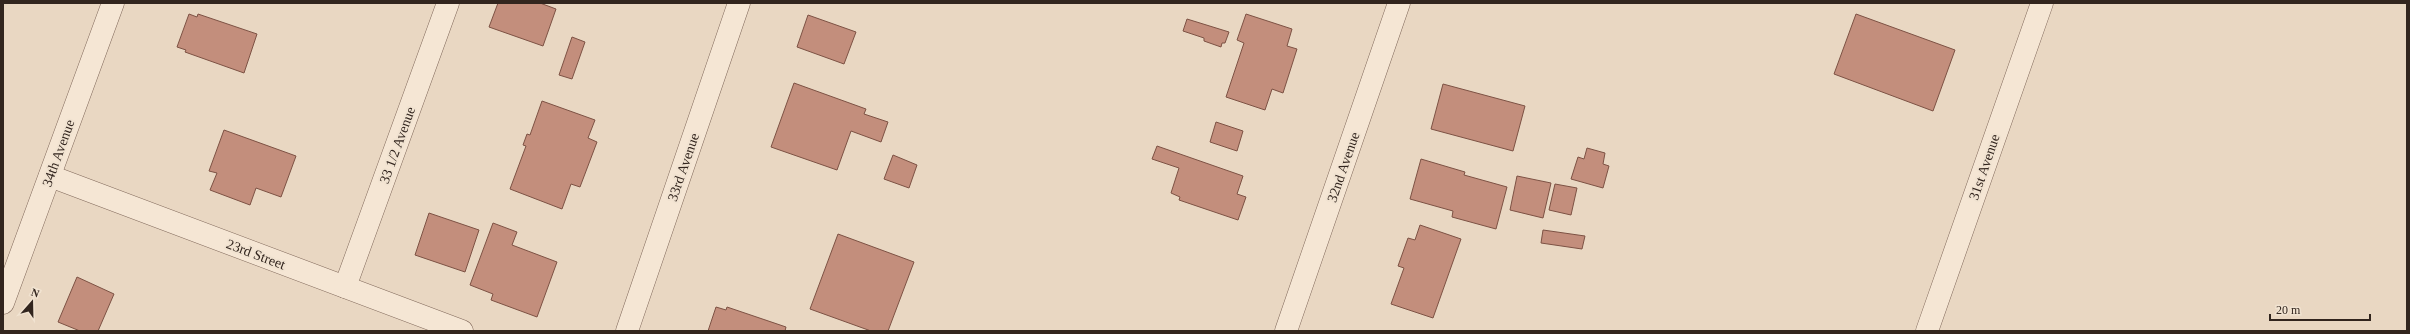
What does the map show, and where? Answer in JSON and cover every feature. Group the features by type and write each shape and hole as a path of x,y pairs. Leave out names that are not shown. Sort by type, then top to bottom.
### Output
{"street":[{"name":"34th Avenue","path":"3,303 113,3"},
{"name":"33 1/2 Avenue","path":"345,287 448,3"},
{"name":"33rd Avenue","path":"627,331 739,3"},
{"name":"32nd Avenue","path":"1286,331 1399,3"},
{"name":"31st Avenue","path":"1927,331 2042,3"},
{"name":"23rd Street","path":"50,176 462,331"}],"building":[{"path":"498,3 540,3 556,9 543,46 489,27"},
{"path":"189,14 197,17 198,14 257,34 244,73 185,52 186,50 177,47"},
{"path":"1246,14 1292,29 1287,46 1297,49 1283,93 1272,89 1265,110 1226,97 1244,43 1237,40"},
{"path":"1856,14 1955,50 1933,111 1834,74"},
{"path":"808,15 856,32 844,64 797,47"},
{"path":"1187,19 1229,32 1225,43 1222,43 1221,47 1204,41 1204,38 1183,31"},
{"path":"572,37 585,42 572,79 559,75"},
{"path":"794,83 866,109 864,114 888,122 881,142 851,131 837,170 771,147"},
{"path":"1443,84 1525,106 1513,151 1431,129"},
{"path":"542,101 595,120 588,138 597,142 580,187 571,184 562,209 510,189 526,146 523,145 527,134 530,135"},
{"path":"1216,122 1243,131 1237,151 1210,142"},
{"path":"224,130 296,156 281,197 256,188 250,205 210,190 217,173 209,171"},
{"path":"1157,146 1243,176 1237,194 1246,197 1238,220 1179,200 1180,197 1171,193 1179,168 1152,159"},
{"path":"1587,148 1605,153 1603,164 1609,166 1603,188 1571,179 1578,157 1584,159"},
{"path":"893,155 917,165 909,188 884,179"},
{"path":"1421,159 1465,172 1464,175 1507,187 1496,229 1452,217 1453,211 1410,199"},
{"path":"1517,176 1551,183 1543,218 1510,210"},
{"path":"1555,184 1577,188 1571,215 1549,210"},
{"path":"429,213 479,230 465,272 415,255"},
{"path":"493,223 517,232 512,245 557,262 537,317 491,300 493,294 470,285"},
{"path":"1420,225 1461,239 1433,318 1391,304 1404,268 1398,266 1408,238 1415,240"},
{"path":"1543,230 1585,236 1582,249 1541,243"},
{"path":"838,234 914,262 888,331 871,331 810,309"},
{"path":"77,277 114,294 98,331 80,331 58,322"},
{"path":"716,307 726,310 727,307 786,327 785,331 708,331"}]}
